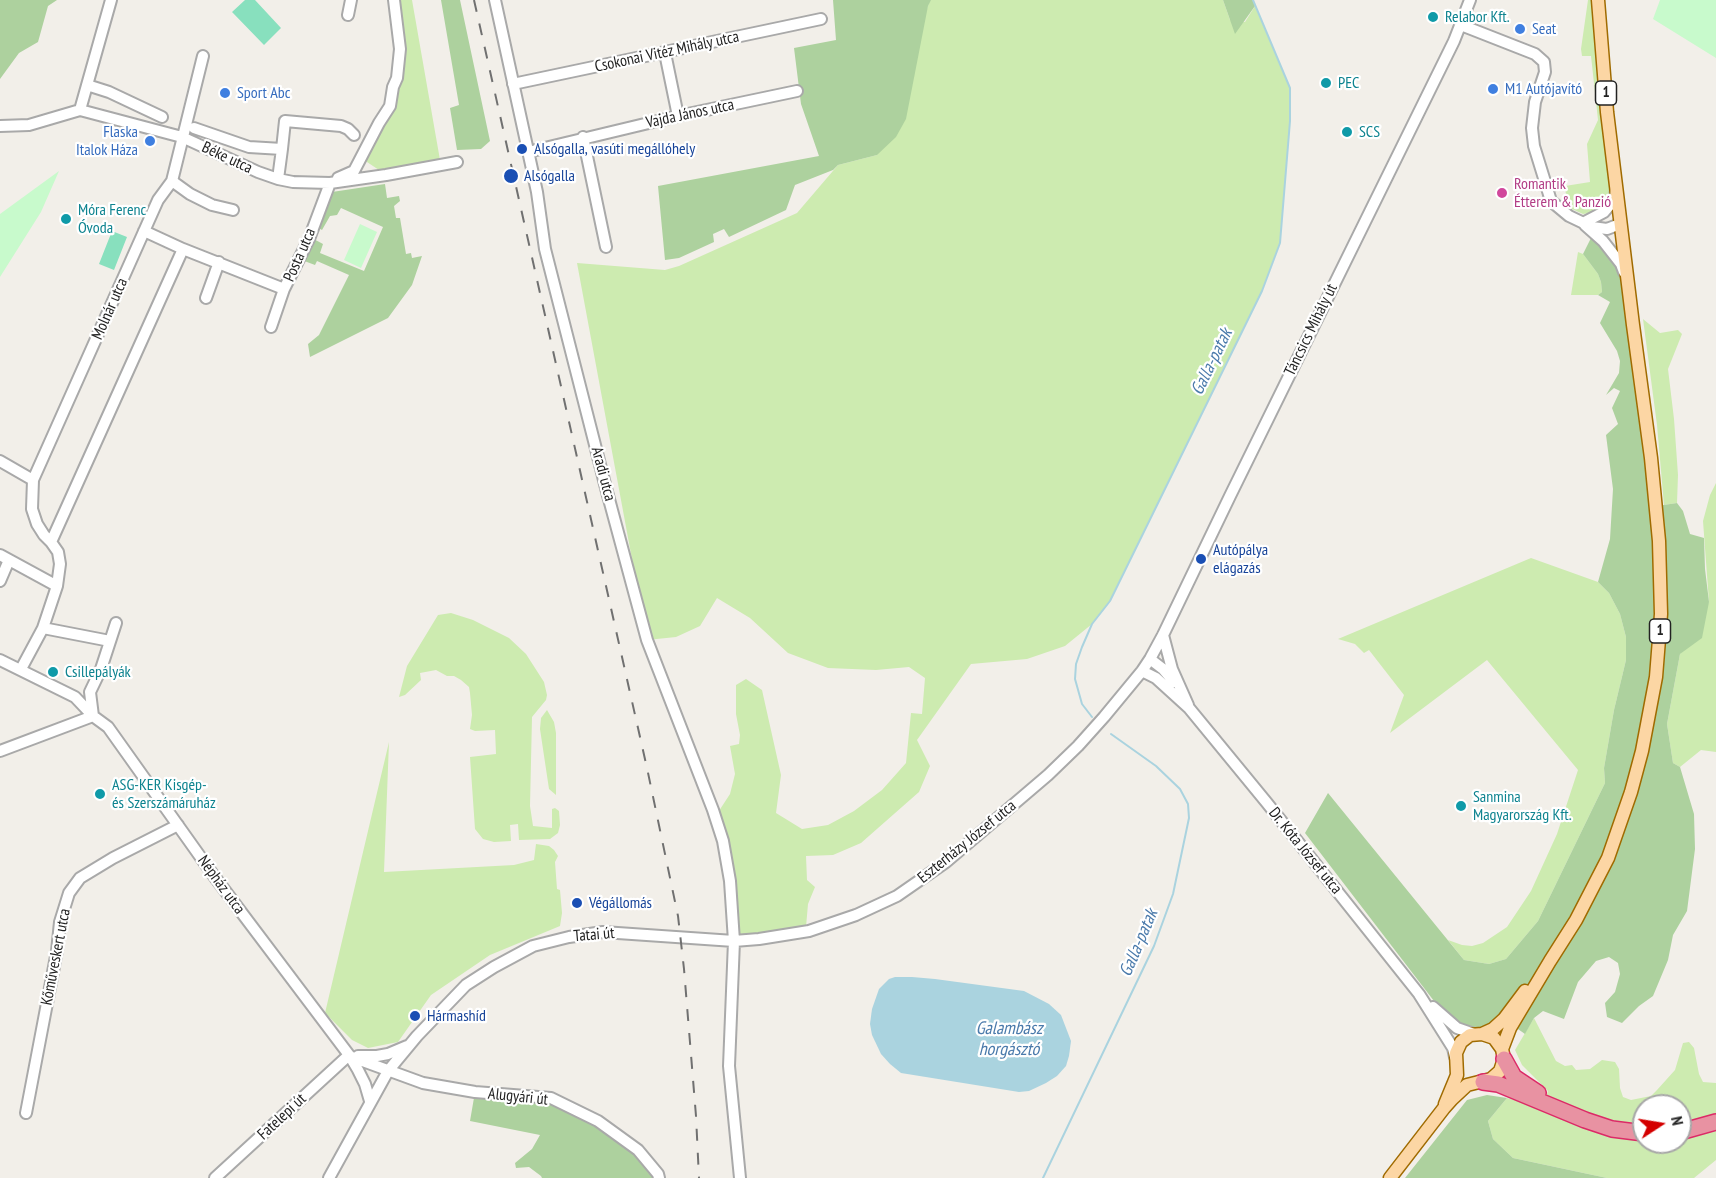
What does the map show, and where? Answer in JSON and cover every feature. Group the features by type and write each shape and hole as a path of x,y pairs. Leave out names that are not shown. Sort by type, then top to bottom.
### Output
{"highway":[{"path":"1503,1054 1514,1077 1557,1107"},
{"path":"1483,1082 1498,1084 1612,1129 1632,1132"},
{"path":"1692,1129 1716,1122"}],"main road":[{"name":"1","path":"1390,1178 1444,1108 1467,1085 1491,1079 1502,1067 1510,1028 1576,920 1608,858 1640,761 1656,678 1661,614 1659,541 1651,458 1607,112 1598,0"},
{"name":"1","path":"1444,1108 1457,1075 1456,1061 1461,1042 1467,1037 1493,1029 1504,1019 1550,961"},
{"path":"1478,1034 1494,1038 1503,1054"},
{"path":"1456,1061 1461,1073 1467,1078 1474,1082 1483,1082"}],"street":[{"path":"0,126 29,126 80,110 111,0"},
{"path":"348,15 351,0"},
{"path":"330,183 354,171 390,106 397,78 400,49 394,0"},
{"name":"Aradi utca","path":"495,0 537,192 549,265 647,640 713,810 723,842 730,881 734,941"},
{"name":"Táncsics Mihály út","path":"1150,659 1461,25 1470,0"},
{"name":"Csokonai Vitéz Mihály utca","path":"513,84 821,19"},
{"path":"1461,25 1535,54 1544,62 1545,68 1535,102 1532,128 1534,146 1551,201 1569,216 1582,222 1609,249 1621,264 1628,280"},
{"path":"665,53 678,116"},
{"name":"Molnár utca","path":"21,669 43,628 57,586 60,564 58,552 37,524 32,509 33,480 158,200 172,181 203,56"},
{"path":"87,85 109,92 162,117"},
{"name":"Vajda János utca","path":"528,152 583,137 797,91"},
{"name":"Béke utca","path":"80,110 182,137 258,172 293,182 330,183 457,162"},
{"path":"278,179 285,121 341,126 354,135"},
{"path":"194,128 249,147 282,149"},
{"path":"583,137 606,247"},
{"path":"172,181 190,194 212,205 233,210"},
{"name":"Posta utca","path":"271,327 284,289 309,239 330,183"},
{"path":"1582,222 1604,212 1615,199 1616,186"},
{"path":"1582,222 1600,219 1620,224"},
{"path":"144,231 284,289"},
{"path":"51,542 183,249"},
{"path":"206,298 219,262"},
{"path":"0,461 33,480"},
{"path":"0,581 4,558 57,586"},
{"path":"0,751 93,716 90,692 116,624"},
{"path":"43,628 111,641"},
{"name":"Dr. Kóta József utca","path":"1163,635 1172,669 1189,708"},
{"name":"Dr. Kóta József utca","path":"1150,659 1163,669 1181,692"},
{"name":"Eszterházy József utca","path":"734,941 786,935 820,928 856,915 897,896 946,862 1041,781 1101,721 1150,659"},
{"name":"Népház utca","path":"0,660 75,697 93,716 108,727 214,876 349,1055 365,1084 370,1101"},
{"name":"Dr. Kóta József utca","path":"1142,670 1156,678 1189,708 1419,994"},
{"name":"Kőműveskert utca","path":"26,1113 57,951 60,922 69,893 80,878 113,858 178,825"},
{"name":"Tatai út","path":"329,1178 388,1071 466,985 534,946 569,937 603,932 734,941"},
{"path":"734,941 729,1066 740,1178"},
{"path":"1419,994 1449,1023 1466,1032 1478,1034"},
{"path":"1419,994 1453,1047 1456,1061"},
{"path":"349,1055 377,1056 411,1045"},
{"path":"349,1055 388,1071"},
{"name":"Fatelepi út","path":"214,1178 349,1055"},
{"name":"Alugyári út","path":"388,1071 423,1083 454,1089 551,1098 598,1121 638,1150 659,1178"}],"green space":[{"path":"0,0 57,0 48,6 38,42 19,53 0,79"},
{"path":"245,0 255,0 281,28 264,45 232,12"},
{"path":"393,0 412,0 440,160 436,172 389,179 361,158 379,123 399,66"},
{"path":"441,0 460,0 490,141 481,149 457,150 450,108 459,105"},
{"path":"833,0 931,0 906,119 896,137 877,155 838,165 833,170 795,185 786,210 729,237 724,229 713,234 714,242 679,258 665,260 658,186 819,156 801,104 794,48 836,40"},
{"path":"930,0 1223,0 1230,20 1245,22 1255,6 1290,88 1290,121 1280,243 1262,291 1110,601 1092,624 1065,646 1027,659 971,664 917,740 930,766 919,792 861,843 833,855 806,856 807,880 815,887 808,904 806,927 734,941 715,817 730,794 735,774 730,746 739,744 740,735 736,714 736,685 746,679 762,690 781,775 776,813 802,829 828,825 854,811 882,790 906,763 911,713 922,714 925,678 909,667 876,670 828,668 788,653 750,618 717,598 700,626 676,637 647,640 577,263 665,270 679,266 797,213 838,165 877,155"},
{"path":"1223,0 1253,0 1255,6 1235,34"},
{"path":"1588,0 1596,0 1612,197 1597,212 1583,214 1572,209 1566,196 1565,186 1590,182 1587,144 1598,120 1591,56 1582,56 1581,49"},
{"path":"1660,0 1716,0 1716,58 1653,19"},
{"path":"59,171 41,212 0,277 0,214"},
{"path":"385,184 387,198 399,196 400,201 394,206 396,218 400,218 406,254 411,253 412,258 422,256 412,285 388,318 310,357 308,344 319,335 349,275 317,261 315,265 299,259 310,237 323,244 320,253 364,271 383,227 341,208 337,215 330,216 322,230 314,225 332,192"},
{"path":"360,224 377,232 361,268 344,260"},
{"path":"112,231 127,237 114,270 99,264"},
{"path":"1592,236 1620,266 1657,506 1677,503 1683,511 1690,534 1704,538 1709,602 1702,638 1680,654 1667,724 1673,763 1680,767 1694,814 1695,849 1687,911 1673,935 1668,960 1653,996 1622,1023 1607,1017 1605,1003 1615,992 1620,974 1618,963 1609,957 1596,961 1578,982 1564,1019 1543,1011 1534,1018 1525,1034 1505,1020 1473,1032 1453,1022 1434,1001 1305,833 1328,793 1464,960 1489,964 1506,959 1538,921 1605,783 1604,768 1626,660 1626,637 1620,614 1609,593 1598,582 1610,539 1613,489 1606,435 1618,424 1612,408 1620,391 1614,388 1606,395 1619,373 1620,361 1617,351 1600,323 1610,302 1598,295 1602,292 1601,282 1598,274 1583,254"},
{"path":"1578,252 1583,254 1598,274 1602,292 1598,295 1571,295"},
{"path":"1643,319 1660,333 1678,330 1682,334 1668,369 1678,475 1677,503 1664,505 1657,425"},
{"path":"1716,483 1716,752 1701,750 1680,767 1673,763 1667,724 1680,654 1709,602 1703,521"},
{"path":"1531,558 1598,582 1609,593 1620,614 1626,637 1626,660 1604,768 1605,783 1538,921 1506,959 1489,964 1464,960 1448,940 1472,946 1483,943 1507,927 1531,891 1557,834 1578,770 1487,660 1390,733 1404,695 1369,650 1364,653 1355,644 1338,639"},
{"path":"451,613 473,620 509,638 526,654 544,682 546,700 532,717 530,806 533,826 552,828 552,809 559,811 558,833 550,839 519,840 518,824 510,825 511,841 494,842 483,839 475,829 470,757 496,754 495,730 470,729 472,715 469,687 454,676 447,676 436,670 420,673 421,680 405,695 399,697 407,666 438,615"},
{"path":"547,710 554,722 556,733 556,795 549,789 540,729 541,718"},
{"path":"389,742 384,872 514,865 534,860 536,844 549,846 558,856 555,862 562,913 560,926 490,955 431,995 398,1042 368,1048 352,1040 325,1013"},
{"path":"1534,1018 1556,1061 1565,1066 1572,1065 1576,1070 1590,1069 1602,1060 1615,1062 1619,1069 1623,1097 1632,1100 1632,1154 1692,1154 1692,1094 1653,1094 1675,1070 1683,1043 1689,1042 1694,1048 1699,1074 1703,1082 1716,1083 1716,1160 1694,1178 1607,1178 1513,1158 1493,1139 1488,1121 1507,1098 1543,1108 1548,1091 1522,1065 1515,1050"},
{"path":"475,1092 551,1098 638,1150 659,1178 542,1178 529,1167 516,1168 515,1163 532,1149 540,1135 470,1121"},
{"path":"1487,1095 1507,1098 1488,1121 1493,1139 1513,1158 1607,1178 1405,1178 1467,1100"}],"water":[{"name":"Galambász horgásztó","path":"895,977 935,979 1024,991 1049,1004 1061,1015 1071,1041 1066,1066 1046,1083 1029,1091 1019,1092 901,1073 881,1054 872,1035 870,1024 879,989 889,979"}],"waterway":[{"name":"Galla-patak","path":"1092,717 1082,704 1075,679 1076,664 1082,647 1092,624 1110,601 1262,291 1280,243 1290,121 1290,88 1253,0"},
{"name":"Galla-patak","path":"1043,1178 1154,946 1173,894 1189,818 1188,804 1180,789 1156,766 1111,734"}],"railway":[{"path":"474,0 647,768 678,916 696,1116 699,1178"}],"place":[{"name":"Relabor Kft.","path":"1433,17"},
{"name":"Seat","path":"1520,29"},
{"name":"PEC","path":"1326,83"},
{"name":"M1 Autójavító","path":"1493,89"},
{"name":"Sport Abc","path":"225,93"},
{"name":"SCS","path":"1347,132"},
{"name":"Flaska Italok Háza","path":"150,141"},
{"name":"Alsógalla, vasúti megállóhely","path":"522,149"},
{"name":"Alsógalla","path":"511,176"},
{"name":"Romantik Étterem & Panzió","path":"1502,193"},
{"name":"Móra Ferenc Óvoda","path":"66,219"},
{"name":"Autópálya elágazás","path":"1201,559"},
{"name":"Csillepályák","path":"53,672"},
{"name":"ASG-KER Kisgép- és Szerszámáruház","path":"100,794"},
{"name":"Sanmina Magyarország Kft.","path":"1461,806"},
{"name":"Végállomás","path":"577,903"},
{"name":"Hármashíd","path":"415,1016"}]}
